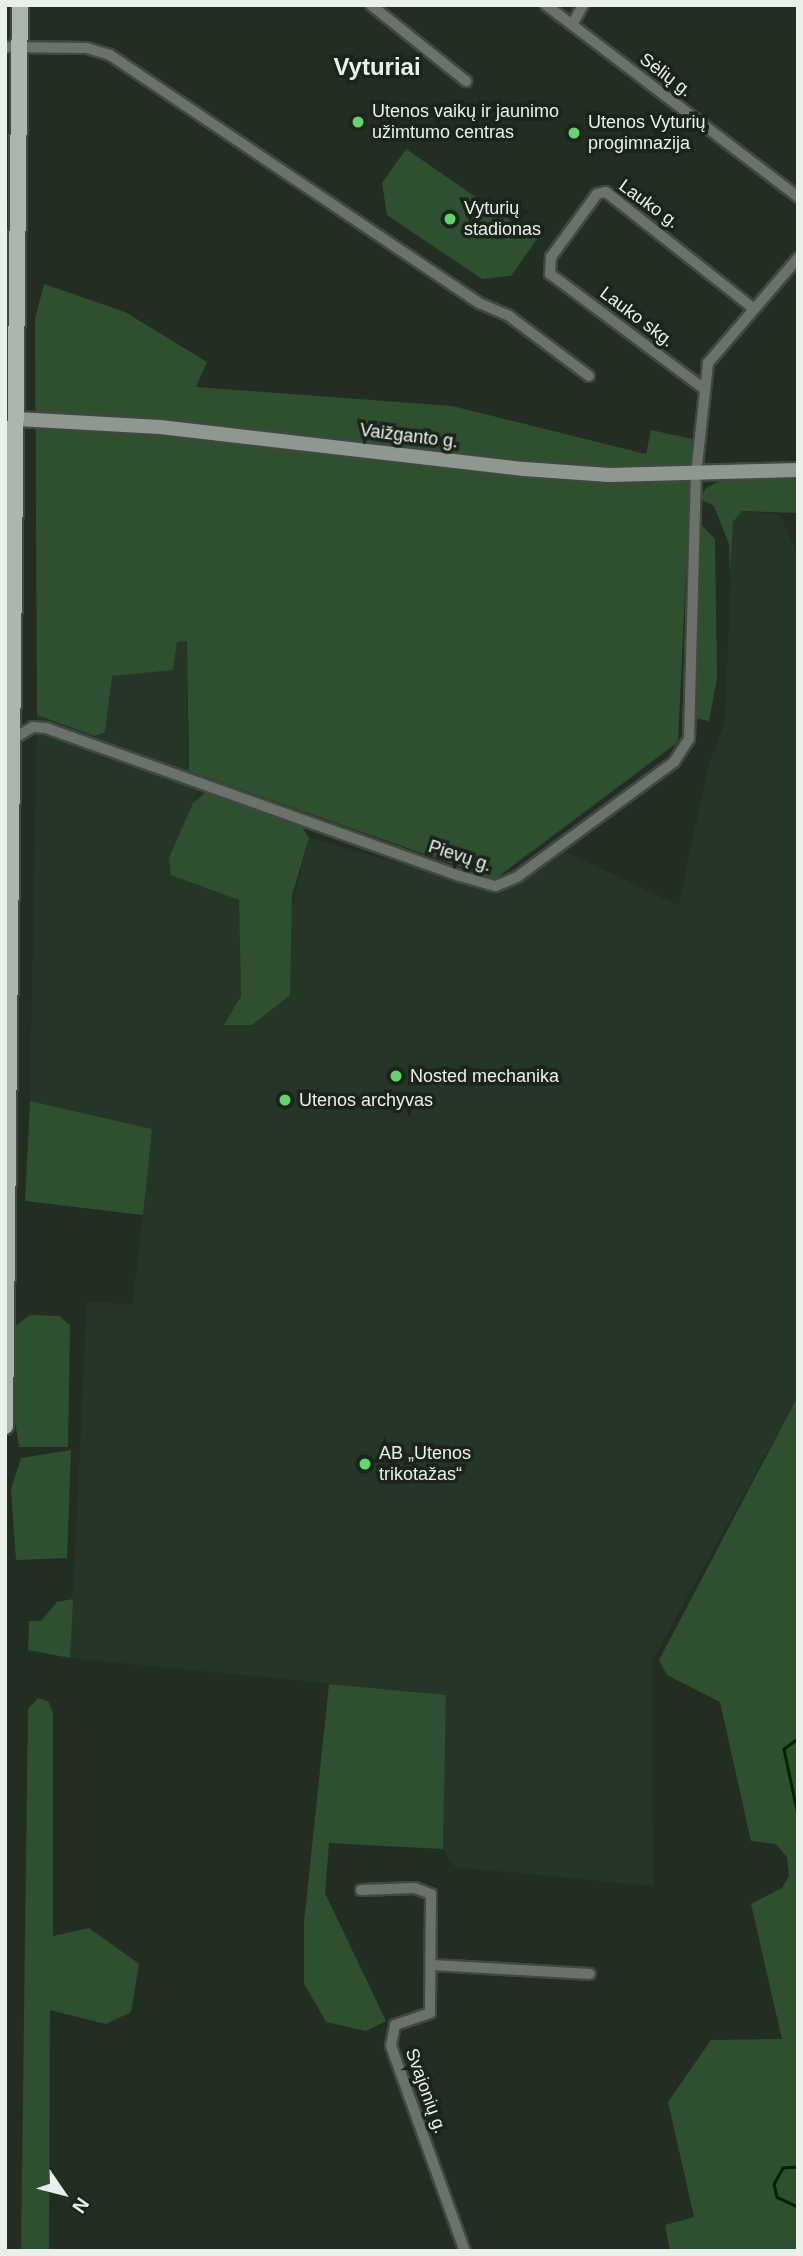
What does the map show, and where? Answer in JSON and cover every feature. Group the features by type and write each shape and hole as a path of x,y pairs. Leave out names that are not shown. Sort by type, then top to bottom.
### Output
{"main road":[{"path":"5,1426 10,741 17,419 12,48 20,5"},
{"name":"Vaižganto g.","path":"17,419 160,427 524,470 696,474 798,470"}],"street":[{"path":"371,5 466,81"},
{"name":"Sėlių g.","path":"546,5 798,197"},
{"path":"572,25 583,5"},
{"path":"12,48 110,55 479,303 509,316 589,376"},
{"name":"Lauko g.","path":"550,274 551,257 597,194 606,192 753,308"},
{"path":"696,474 703,388 713,354 798,258"},
{"name":"Lauko skg.","path":"550,274 703,388"},
{"name":"Pievų g.","path":"10,741 33,727 46,728 496,886 517,877 674,762 689,739 696,474"},
{"name":"Svajonių g.","path":"361,1889 415,1888 431,1894 433,1965 430,2013 395,2025 391,2046 465,2251"},
{"path":"433,1965 590,1974"}],"shaded area":[{"path":"5,202 10,202 10,429 5,429"},
{"path":"742,511 780,515 798,556 798,1396 652,1661 653,1886 455,1867 443,1849 446,1695 70,1658 87,1302 133,1304 152,1129 30,1101 37,715 95,736 112,676 173,669 177,642 187,641 187,766 204,779 169,858 171,874 239,900 241,996 224,1025 289,921 309,838 493,889 524,878 562,850 679,906 708,766 725,723 733,522"}],"green space":[{"name":"Vyturių stadionas","path":"406,149 537,239 511,276 482,279 387,215 382,183"},
{"path":"44,284 125,312 207,362 196,387 452,406 646,454 651,430 692,439 678,742 495,879 189,771 187,641 177,642 173,670 112,676 105,732 95,736 37,715 35,319"},
{"path":"798,476 798,513 742,511 733,522 730,576 729,544 714,506 700,499 706,488 720,481"},
{"path":"698,521 715,539 717,678 709,721 694,718"},
{"path":"207,791 301,825 309,838 292,895 290,995 252,1025 224,1025 241,996 239,900 171,875 169,858 193,803"},
{"path":"30,1101 152,1129 143,1215 25,1201"},
{"path":"30,1315 59,1316 70,1325 68,1447 19,1447 12,1403 13,1328"},
{"path":"798,1396 798,2251 670,2251 665,2225 694,2217 668,2102 711,2040 782,2039 751,1904 782,1888 789,1876 787,1857 776,1844 751,1841 720,1702 667,1675 659,1660"},
{"path":"71,1450 67,1558 16,1560 11,1489 21,1458"},
{"path":"73,1599 70,1658 28,1650 29,1621 41,1621 57,1602"},
{"path":"329,1684 446,1695 443,1849 329,1843 325,1893 386,2021 366,2031 326,2022 304,1983 304,1923"},
{"path":"38,1698 48,1701 53,1713 53,1936 89,1928 139,1964 131,2012 106,2024 50,2010 49,2251 21,2251 28,1709"}],"waterway":[{"path":"798,1739 784,1749 798,1815"},
{"path":"798,2167 783,2168 774,2184 777,2197 798,2207"}],"place":[{"name":"Utenos vaikų ir jaunimo užimtumo centras","path":"358,122"},
{"name":"Utenos Vyturių progimnazija","path":"574,133"},
{"name":"Vyturių stadionas","path":"450,219"},
{"name":"Nosted mechanika","path":"396,1076"},
{"name":"Utenos archyvas","path":"285,1100"},
{"name":"AB „Utenos trikotažas“","path":"365,1464"}],"district":[{"name":"Vyturiai","path":"377,67"}]}
